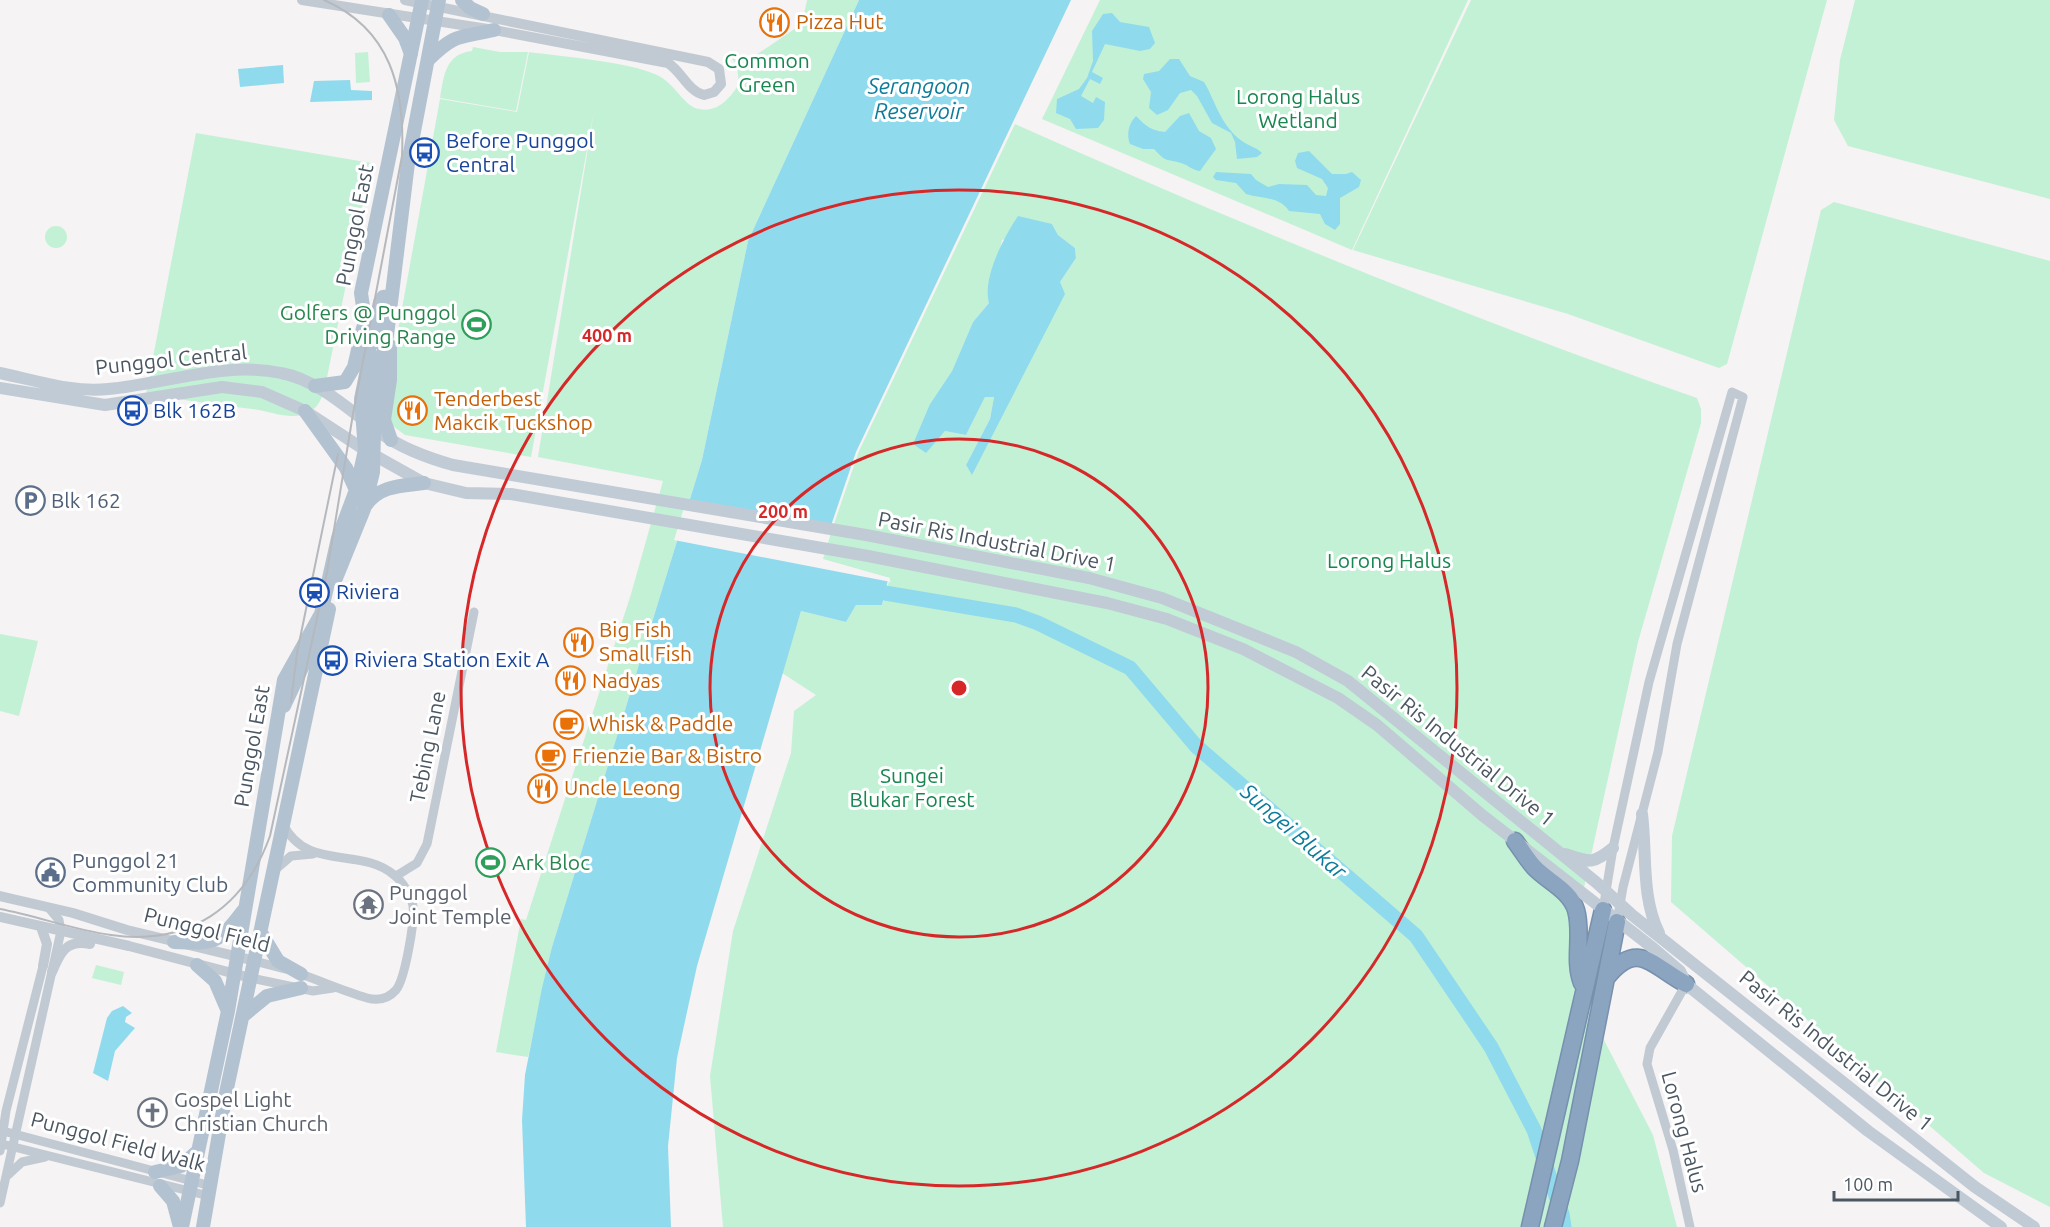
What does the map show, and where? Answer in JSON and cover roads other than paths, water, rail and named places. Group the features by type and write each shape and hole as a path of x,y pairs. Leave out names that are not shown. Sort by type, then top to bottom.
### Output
{"highway":[{"path":"1515,841 1534,867 1571,899 1578,921 1578,972 1583,987"},
{"path":"1530,1227 1549,1153 1583,987 1603,910"},
{"path":"1553,1227 1597,1035 1617,922"},
{"path":"1606,977 1619,963 1631,957 1648,960 1686,984"}],"main road":[{"path":"462,0 470,8 483,14"},
{"name":"Punggol East","path":"204,1227 226,1093 336,577 364,509 373,472 362,399 370,355 361,293 371,234 412,56 421,2"},
{"name":"Punggol East","path":"367,423 387,335 397,237 438,3"},
{"path":"389,15 405,38 412,56"},
{"path":"428,60 442,46 460,35 494,30"},
{"path":"371,234 379,222 388,216 396,220 397,237"},
{"path":"370,355 380,302 383,297 390,296"},
{"path":"315,386 345,382 354,367 365,321"},
{"path":"387,335 391,353 384,420 391,440"},
{"name":"Punggol Central","path":"0,373 79,388 106,390 236,369 282,373 315,386 391,440 426,457 453,465 609,491"},
{"name":"Punggol Central","path":"0,388 105,405 222,387 262,392 305,411 369,452 424,483 466,494 511,494 606,510"},
{"path":"305,411 346,468 356,490"},
{"name":"Punggol East","path":"181,1227 228,1011 284,680 321,614 338,538 369,452"},
{"path":"364,509 374,494 386,488 424,483"},
{"name":"Pasir Ris Industrial Drive 1","path":"609,491 866,535 1089,578 1162,598 1296,652 1348,681 1777,1030 1975,1187 2034,1227"},
{"name":"Pasir Ris Industrial Drive 1","path":"606,510 879,558 1107,603 1167,619 1210,636 1252,654 1338,698 1377,725 1515,841 1680,971 1686,984 1868,1131 2001,1227"},
{"path":"279,716 290,710 294,711 303,726"},
{"path":"1642,814 1646,847 1647,897 1650,915 1661,937"},
{"path":"1556,850 1587,862 1597,861 1613,848"},
{"path":"174,942 209,942 219,939 229,932 247,907"},
{"path":"244,1015 267,996 301,981 278,961 261,933"},
{"path":"197,965 215,981 228,1011"},
{"path":"1770,1052 1779,1049 1781,1041 1777,1030"},
{"path":"181,1227 173,1201 158,1179 181,1166 198,1151"}],"street":[{"path":"302,0 494,30 668,63 678,70 692,90 704,95 714,92 721,84 719,69 708,62 438,3 405,0"},
{"path":"1603,910 1613,848 1649,682 1732,393 1743,397 1677,644 1658,752 1617,922"},
{"name":"Tebing Lane","path":"396,876 417,863 427,844 474,612"},
{"path":"283,824 294,843 316,853 376,865 396,876"},
{"path":"273,872 291,855 316,853"},
{"name":"Punggol Field","path":"0,916 129,946 234,974 252,978 301,981 375,1000 391,995 401,982 413,919 410,898 396,876"},
{"name":"Punggol Field","path":"0,896 255,961 301,981"},
{"path":"49,908 59,920 61,932"},
{"path":"41,927 47,944 47,969"},
{"name":"Punggol Field Walk","path":"61,932 47,969 3,1131 1,1148 13,1147 191,1187"},
{"path":"47,969 61,951 74,943 106,947 129,946"},
{"name":"Punggol Field Walk","path":"0,1203 47,969"},
{"name":"Lorong Halus","path":"1686,984 1650,1048 1647,1064 1674,1150 1690,1227"},
{"name":"Punggol Field Walk","path":"3,1131 158,1179 210,1191"},
{"path":"6,1177 22,1162 47,1156"}],"water":[{"name":"Serangoon Reservoir","path":"859,0 1071,0 856,452 819,561 888,580 882,605 856,605 846,622 801,611 697,966 677,1058 668,1146 671,1227 526,1227 522,1120 525,1075 552,947 702,460 748,241"},
{"path":"1112,13 1120,22 1149,27 1155,43 1150,49 1140,51 1105,44 1092,72 1103,78 1100,84 1090,79 1081,96 1093,103 1096,97 1105,102 1104,120 1098,128 1076,129 1070,119 1056,113 1057,99 1079,89 1087,78 1093,61 1092,31 1103,14"},
{"path":"1170,59 1179,59 1190,76 1204,82 1228,128 1242,141 1262,153 1257,157 1237,159 1235,142 1231,133 1212,123 1197,96 1191,90 1180,93 1168,110 1157,115 1149,108 1151,92 1143,79 1144,74 1159,71"},
{"path":"283,65 284,83 240,87 238,69"},
{"path":"350,80 351,90 372,91 372,100 310,102 314,81"},
{"path":"1189,113 1199,131 1211,138 1216,149 1200,171 1164,159 1154,149 1143,149 1130,144 1129,129 1136,116 1149,127 1165,132 1180,116"},
{"path":"1309,151 1332,174 1352,172 1361,180 1359,187 1340,198 1340,224 1335,230 1325,224 1320,214 1289,211 1275,200 1246,194 1236,183 1216,180 1213,177 1216,172 1251,174 1268,187 1279,184 1307,185 1316,195 1326,196 1328,188 1322,179 1297,168 1295,161 1298,153"},
{"path":"1018,216 1052,224 1058,235 1075,248 1076,258 1060,282 1065,294 972,475 966,465 990,419 994,397 985,397 966,435 945,431 926,453 913,444 930,404 952,371 973,322 989,303 991,270"},
{"path":"123,1006 132,1013 126,1017 125,1022 135,1028 115,1051 108,1081 93,1073 107,1018 112,1011"}],"waterway":[{"name":"Sungei Blukar","path":"885,593 1016,615 1038,623 1130,668 1196,746 1416,936 1491,1047 1534,1130 1562,1214 1564,1227"}],"railway":[{"path":"0,909 111,935 139,937 165,934 189,927 210,917 229,902 259,861 270,836 327,572 353,414 402,156 400,107 389,64 379,44 365,27 347,12 324,0"},
{"path":"291,702 297,653 338,454"}],"place":[{"name":"Pizza Hut","path":"775,22"},
{"name":"Before Punggol Central","path":"425,153"},
{"name":"Golfers @ Punggol Driving Range","path":"477,325"},
{"name":"Blk 162B","path":"132,411"},
{"name":"Tenderbest Makcik Tuckshop","path":"413,411"},
{"name":"Blk 162","path":"30,501"},
{"name":"Riviera","path":"315,592"},
{"name":"Big Fish Small Fish","path":"578,642"},
{"name":"Riviera Station Exit A","path":"333,660"},
{"name":"Nadyas","path":"571,681"},
{"name":"Whisk & Paddle","path":"568,724"},
{"name":"Frienzie Bar & Bistro","path":"551,756"},
{"name":"Uncle Leong","path":"543,788"},
{"name":"Ark Bloc","path":"491,863"},
{"name":"Punggol 21 Community Club","path":"51,873"},
{"name":"Punggol Joint Temple","path":"368,905"},
{"name":"Gospel Light Christian Church","path":"153,1112"}],"park label":[{"name":"Common Green","path":"767,73"},
{"name":"Lorong Halus Wetland","path":"1298,109"},
{"name":"Sungei Blukar Forest","path":"912,788"}]}
